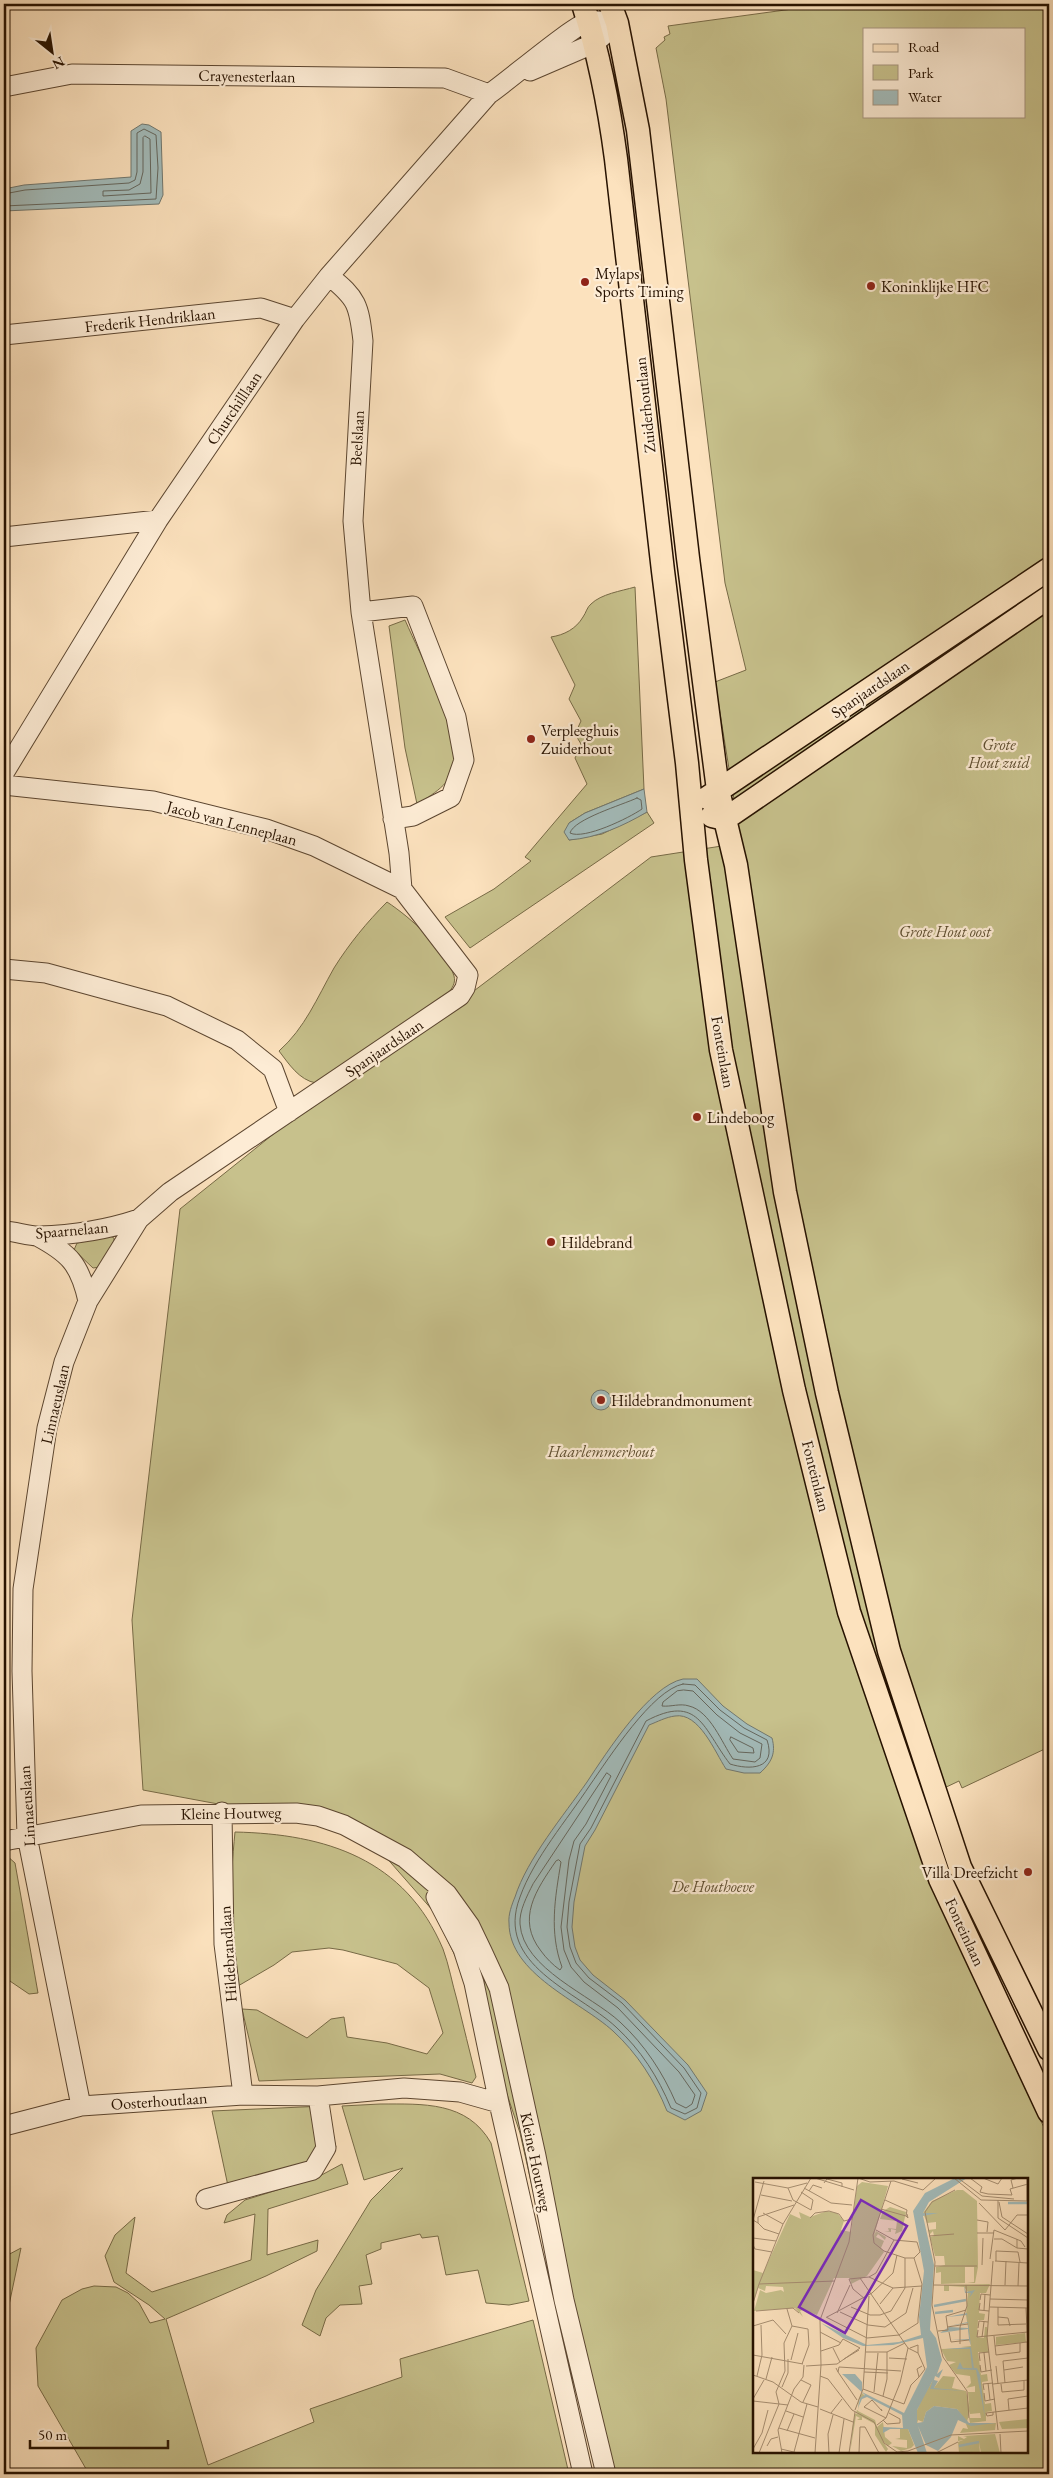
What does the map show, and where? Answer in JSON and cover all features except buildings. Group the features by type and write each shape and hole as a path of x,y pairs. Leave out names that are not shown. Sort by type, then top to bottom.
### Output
{"main road":[{"name":"Zuiderhoutlaan","path":"586,12 609,104 692,811"},
{"name":"Zuiderhoutlaan","path":"614,14 638,130 688,558 718,790"},
{"name":"Spanjaardslaan","path":"692,811 718,790 1049,569"},
{"name":"Spanjaardslaan","path":"725,819 1049,597"},
{"name":"Fonteinlaan","path":"718,790 736,865 785,1192 827,1393 889,1651 960,1867 1047,2038"},
{"name":"Fonteinlaan","path":"692,811 721,1050 794,1390 849,1612 940,1879 1049,2112"},
{"path":"692,811 725,819"}],"street":[{"path":"586,12 614,14"},
{"name":"Churchilllaan","path":"4,773 158,520 295,319 329,276 489,94 551,46 586,12"},
{"name":"Churchilllaan","path":"512,78 595,43 614,14"},
{"name":"Crayenesterlaan","path":"4,87 72,74 445,78 489,94"},
{"name":"Beelslaan","path":"329,276 348,291 360,311 362,341 353,521 361,612 402,889"},
{"name":"Frederik Hendriklaan","path":"4,335 260,308 295,319"},
{"path":"4,537 158,520"},
{"path":"361,612 413,606 456,717 464,760 451,796 414,816 393,819"},
{"name":"Jacob van Lenneplaan","path":"4,785 153,801 266,829 314,846 402,889 468,975"},
{"path":"4,969 46,973 167,1006 237,1040 272,1069 289,1112"},
{"name":"Spanjaardslaan","path":"289,1112 460,996 465,988 468,975"},
{"name":"Linnaeuslaan","path":"81,2106 27,1836 22,1671 23,1589 47,1428 64,1362 88,1300 139,1219 170,1192 289,1112"},
{"name":"Spaarnelaan","path":"4,1231 37,1236 107,1229 139,1219"},
{"path":"37,1236 57,1247 74,1261 84,1280 88,1300"},
{"name":"Kleine Houtweg","path":"4,1841 141,1816 222,1812 296,1813 318,1816 344,1825 382,1844 405,1858 448,1894 470,1926 499,1988 536,2156 564,2300 606,2474"},
{"name":"Hildebrandlaan","path":"222,1812 224,1944 243,2095"},
{"name":"Kleine Houtweg","path":"421,1872 453,1926 469,1965 583,2474"},
{"path":"1019,2047 1047,2038"},
{"name":"Oosterhoutlaan","path":"4,2126 81,2106 243,2095 318,2096 404,2088 460,2092 499,2103"},
{"path":"206,2199 313,2170 326,2148 318,2096"}],"green space":[{"name":"Haarlemmerhout","path":"829,4 1049,4 1049,1747 962,1788 959,1781 904,1807 1004,2044 1049,2138 1049,2474 597,2474 520,2133 473,1993 434,1912 363,1831 143,1790 132,1620 180,1209 291,1120 409,1040 651,857 741,843 715,682 746,670 725,583 666,99 656,48 665,40 664,37 670,34 668,26"},
{"path":"635,587 644,789 585,813 569,823 569,840 602,834 647,812 654,823 470,948 445,917 494,889 531,861 525,857 587,784 575,758 581,744 575,734 581,721 569,699 575,685 551,637 565,633 573,628 590,605 600,598"},
{"path":"405,620 440,699 451,732 456,762 451,777 435,793 417,804 405,748 389,626"},
{"path":"387,902 426,934 443,955 454,976 453,985 448,994 316,1083 304,1079 279,1051 303,1023 346,950 365,925"},
{"path":"110,1236 114,1238 114,1243 100,1267 93,1268 74,1250 77,1243"},
{"path":"235,1832 301,1838 331,1846 359,1858 384,1873 407,1893 427,1918 443,1949 476,2077 472,2083 440,2074 259,2081 242,2009 257,2010 307,2038 331,2019 344,2017 347,2037 387,2043 427,2054 443,2033 429,1988 397,1964 343,1950 329,1948 292,1952 238,1986 231,1929"},
{"path":"6,1855 15,1863 38,1993 29,1994 4,1977 4,1856"},
{"path":"380,2104 428,2105 443,2108 457,2112 470,2119 481,2129 491,2143 529,2301 509,2305 486,2303 478,2270 446,2275 438,2236 422,2238 420,2234 381,2243 381,2249 366,2255 372,2284 359,2286 362,2304 340,2305 326,2318 320,2336 302,2325 316,2290 371,2200 403,2168 364,2180 342,2106"},
{"path":"325,2106 336,2147 329,2154 303,2166 228,2186 212,2111"},
{"path":"342,2164 348,2184 268,2209 267,2255 318,2240 317,2251 266,2276 166,2319 208,2465 314,2422 310,2409 402,2377 400,2359 533,2320 569,2474 89,2474 38,2386 36,2348 62,2300 82,2289 94,2286 116,2287 128,2293 139,2303 150,2323 165,2319 149,2305 114,2282 105,2256 115,2235 135,2217 126,2273 152,2292 251,2260 255,2214 224,2223 227,2215 245,2200 316,2178"},
{"path":"21,2248 4,2329 4,2257"}],"water":[{"path":"142,124 149,125 161,132 163,195 159,204 4,211 4,189 24,185 131,177 131,131"},
{"path":"644,789 647,812 638,817 590,837 569,840 564,832 569,823 585,813"},
{"path":"601,1390 608,1393 611,1400 608,1407 601,1410 594,1407 591,1400 594,1393"},
{"path":"683,1679 697,1679 723,1706 747,1724 772,1738 774,1748 772,1757 768,1765 760,1773 744,1773 726,1769 705,1735 692,1720 684,1716 675,1716 649,1725 585,1846 574,1902 572,1927 575,1947 580,1960 593,1975 625,2000 688,2065 707,2093 701,2111 685,2120 667,2111 657,2089 644,2068 613,2031 533,1972 521,1957 512,1941 509,1920 512,1906 528,1868 617,1738 656,1694 670,1684"}],"place":[{"name":"Mylaps Sports Timing","path":"585,282"},
{"name":"Koninklijke HFC","path":"871,286"},
{"name":"Verpleeghuis Zuiderhout","path":"531,739"},
{"name":"Lindeboog","path":"697,1117"},
{"name":"Hildebrand","path":"551,1242"},
{"name":"Hildebrandmonument","path":"601,1400"},
{"name":"Villa Dreefzicht","path":"1028,1872"}],"park label":[{"name":"Grote Hout zuid","path":"999,753"},
{"name":"Grote Hout oost","path":"945,931"},
{"name":"De Houthoeve","path":"713,1886"}]}
